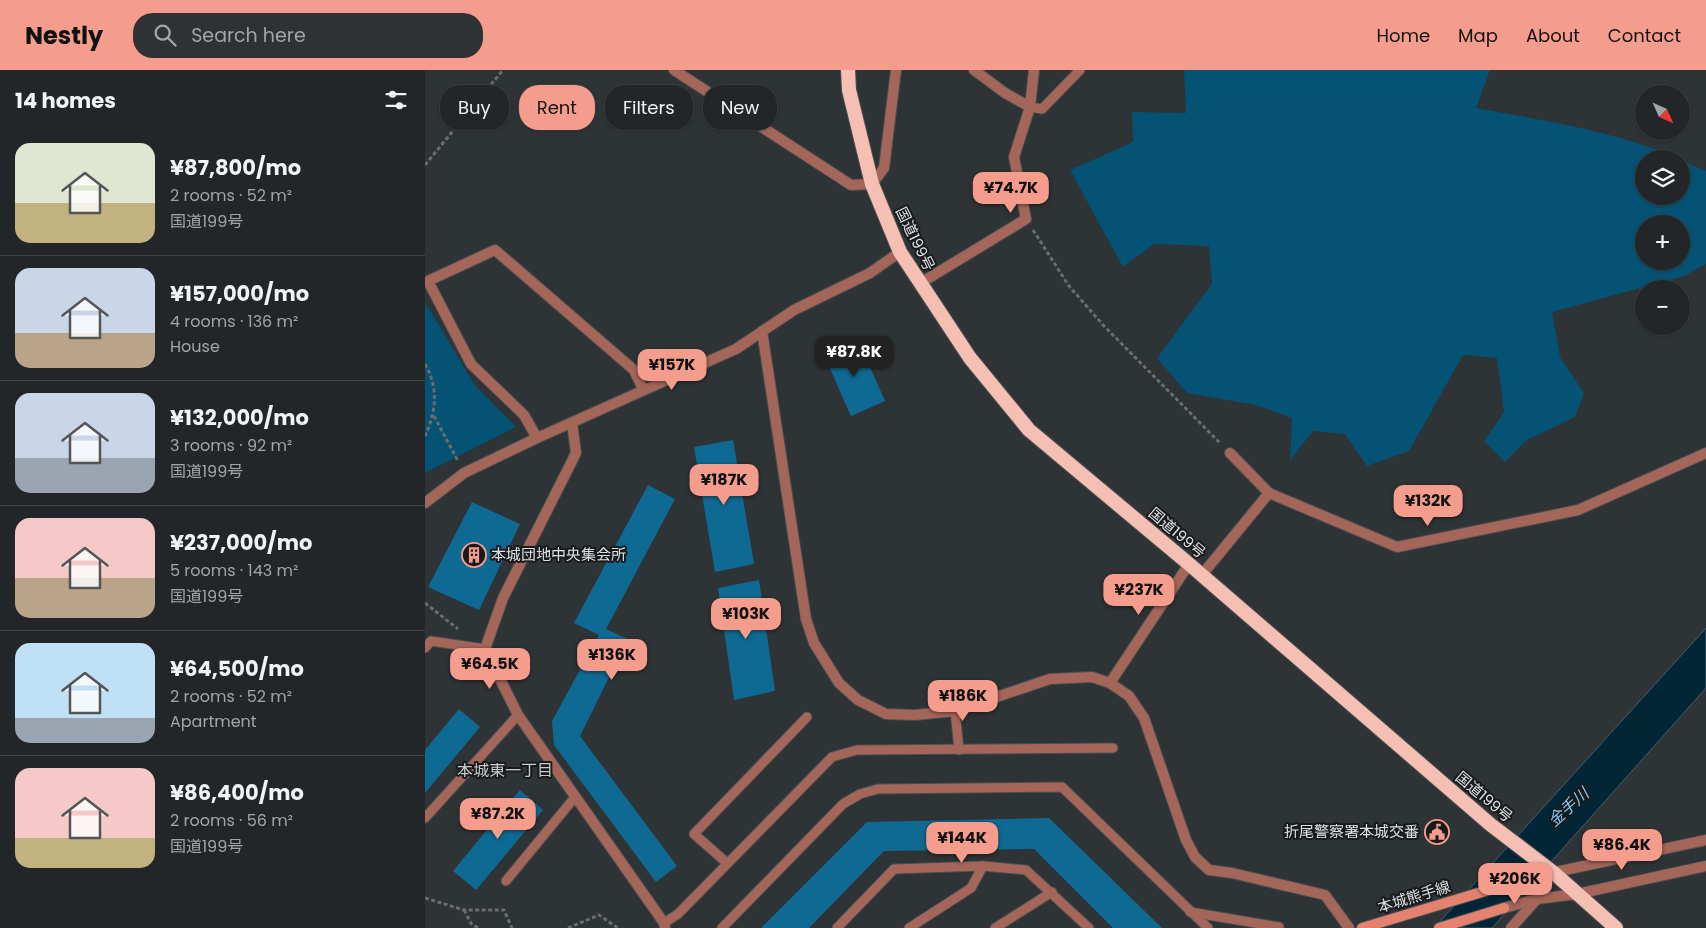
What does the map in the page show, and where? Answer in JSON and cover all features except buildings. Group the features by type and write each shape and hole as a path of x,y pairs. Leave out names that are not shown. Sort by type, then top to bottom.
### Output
{"highway":[{"name":"国道199号","path":"848,70 849,90 872,184 900,252 919,284 970,358 1029,430 1189,564 1491,826 1554,872 1616,928"}],"main road":[{"name":"本城熊手線","path":"1362,928 1532,877"},
{"path":"1439,928 1504,908"}],"street":[{"path":"674,70 851,185 872,184 883,168 896,70"},
{"path":"974,70 1005,93 1030,107"},
{"path":"919,284 1026,219 1014,157 1030,107 1034,70"},
{"path":"537,438 524,414 471,364 428,282 495,250 634,370 643,389"},
{"path":"425,503 463,473 643,389 736,349 794,310 870,273 900,252"},
{"path":"763,331 807,619 814,642 839,683 859,700 886,714 915,715 955,711 1050,679 1092,677 1110,682 1129,696 1144,718 1186,840 1195,857 1209,870 1232,873 1325,895 1349,928"},
{"path":"572,422 576,453 503,598 485,649 518,716 664,926"},
{"path":"1230,453 1269,494 1397,547 1579,510 1706,453"},
{"path":"1201,576 1269,494"},
{"path":"1110,682 1189,564"},
{"path":"1532,877 1706,840"},
{"path":"1504,908 1537,899 1577,894 1706,866"},
{"path":"1511,928 1537,899"}],"lane":[{"path":"1030,107 1042,109 1080,70"},
{"path":"425,648 431,641 485,649"},
{"path":"955,711 959,750"},
{"path":"425,818 518,716"},
{"path":"727,863 694,834 807,717"},
{"path":"664,926 832,757 857,750 1113,748"},
{"path":"722,928 843,804 859,794 878,789 1062,786 1207,928"},
{"path":"506,881 575,797"},
{"path":"909,928 971,888 983,866"},
{"path":"837,928 894,869 983,866 1025,870 1052,892 1089,928"},
{"path":"995,928 1052,892"},
{"path":"1189,911 1279,927"}],"path":[{"path":"425,165 503,70"},
{"path":"1026,219 1069,286 1104,326 1230,453"},
{"path":"425,364 434,389 434,416 425,436"},
{"path":"434,416 463,473"},
{"path":"425,604 460,630"},
{"path":"425,898 464,910 503,910 512,928"},
{"path":"464,910 473,924 479,928"},
{"path":"568,928 599,915 618,928"}],"shaded area":[{"path":"1184,70 1490,70 1476,108 1579,127 1656,150 1635,150 1635,205 1690,205 1690,164 1706,171 1706,264 1684,276 1669,280 1635,280 1635,289 1552,312 1560,357 1584,393 1575,417 1525,441 1505,462 1484,441 1504,412 1497,358 1463,355 1409,451 1367,466 1345,434 1313,431 1290,460 1292,418 1256,405 1187,393 1157,358 1212,284 1209,246 1154,244 1123,267 1070,170 1133,142 1132,112 1186,113"},
{"path":"425,302 474,384 516,427 425,473"}],"water":[{"name":"金手川","path":"1706,628 1706,688 1492,928 1434,928"}],"place":[{"name":"本城団地中央集会所","path":"474,555"},
{"name":"折尾警察署本城交番","path":"1437,832"}],"district":[{"name":"本城東一丁目","path":"505,770"}]}
